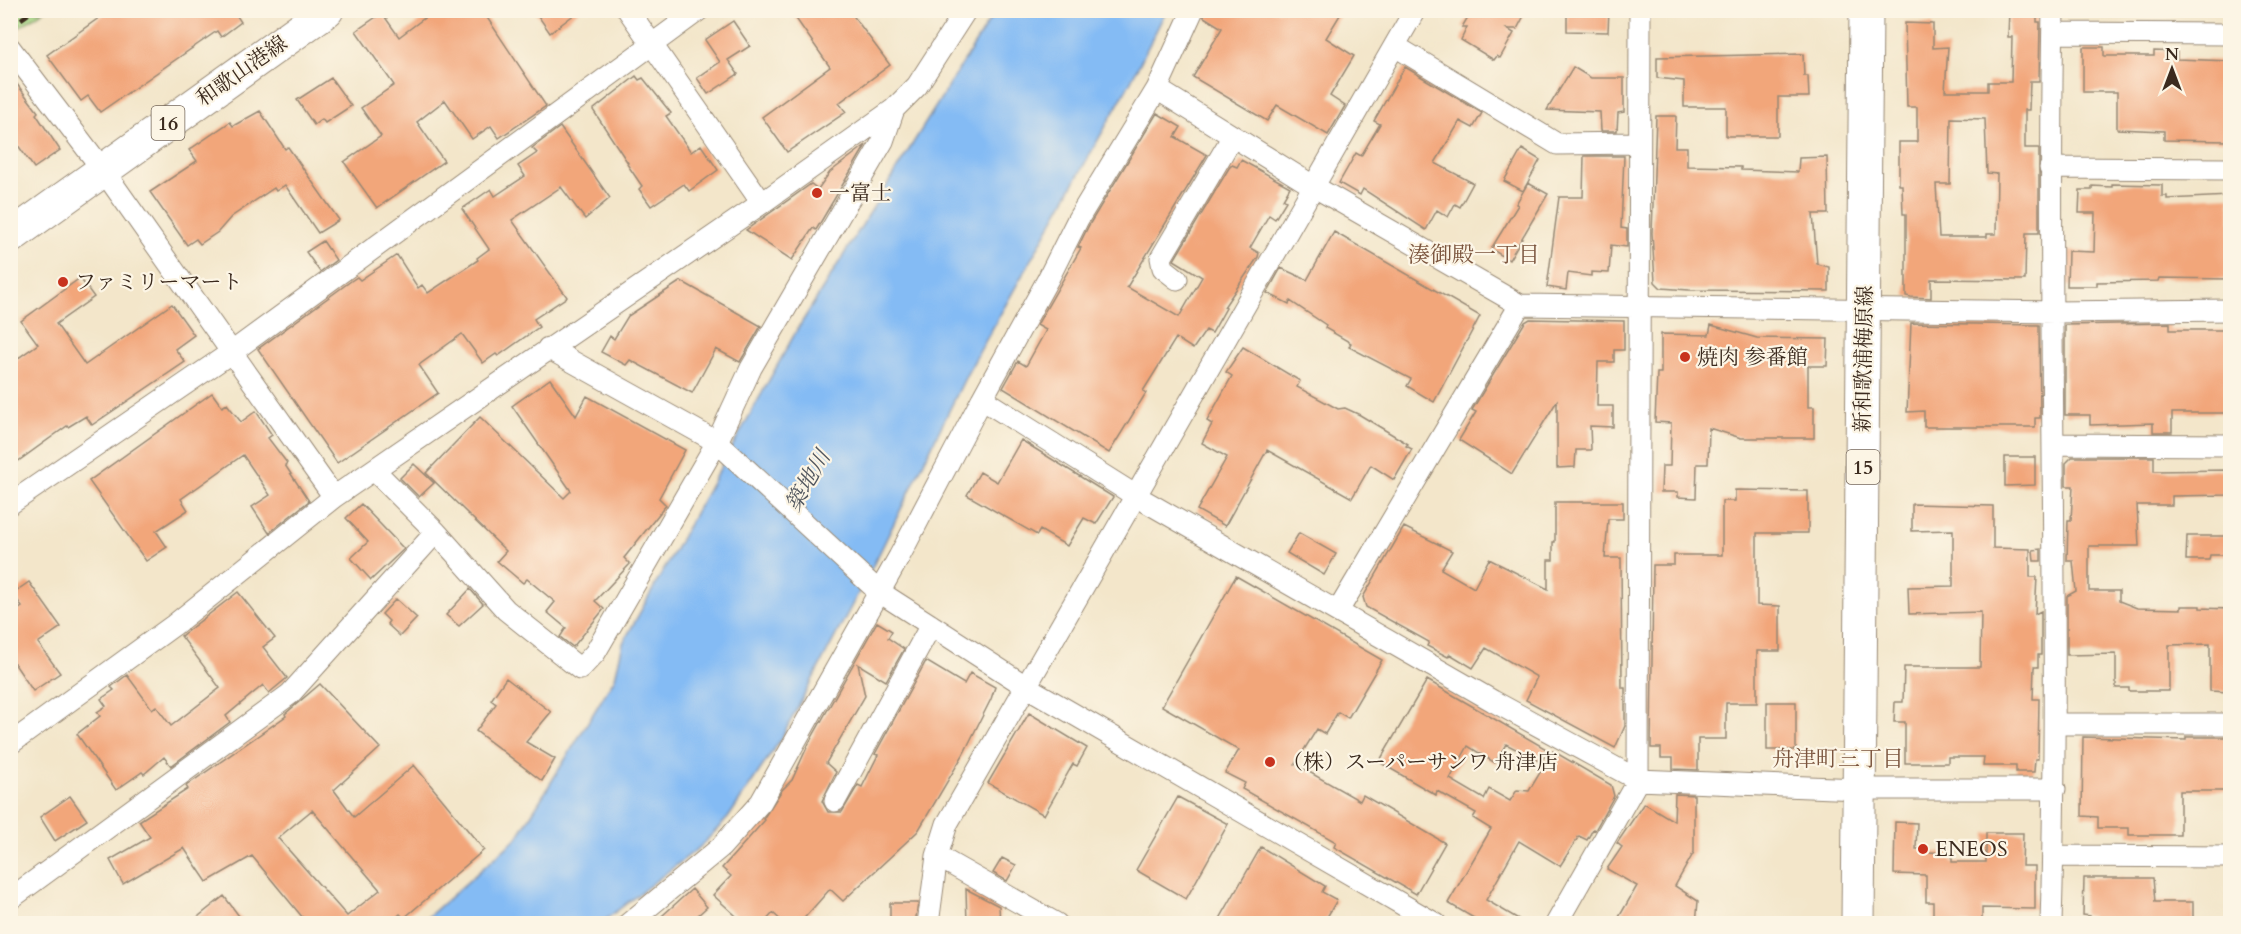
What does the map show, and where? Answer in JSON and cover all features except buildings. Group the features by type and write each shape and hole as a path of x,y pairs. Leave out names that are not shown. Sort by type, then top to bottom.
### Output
{"main road":[{"name":"和歌山港線","path":"10,237 327,10"},
{"name":"新和歌浦梅原線","path":"1858,924 1866,10"}],"street":[{"path":"628,10 762,203"},
{"path":"10,504 232,352 699,10"},
{"path":"10,744 174,626 334,497 762,203 894,109 917,86 966,10"},
{"path":"628,924 655,914 721,848 761,802 812,715 873,588 899,557 1078,219 1157,89 1193,10"},
{"path":"928,924 937,856 947,824 1415,10"},
{"path":"1556,924 1638,780 1640,10"},
{"path":"2051,924 2055,789 2054,312 2050,168 2053,10"},
{"path":"2053,33 2230,34"},
{"path":"1395,46 1557,144 1639,143"},
{"path":"10,48 104,170 334,497"},
{"path":"1157,89 1313,186 1520,305 2054,312 2230,310"},
{"path":"375,471 436,532 506,610 580,669 595,653 721,446 751,368 883,141 894,109"},
{"path":"1177,279 1163,268 1161,258 1233,136"},
{"path":"2050,168 2230,169"},
{"path":"1338,611 1520,305"},
{"path":"548,348 721,446 873,588 1027,687 1436,924"},
{"path":"982,399 1136,496 1493,701 1638,780 1859,789 2055,789"},
{"path":"2054,444 2230,445"},
{"path":"10,899 290,694 436,532"},
{"path":"835,801 931,625"},
{"path":"2055,723 2230,723"},
{"path":"937,856 1057,924"},
{"path":"2054,856 2230,857"}],"green space":[{"path":"10,11 44,11 15,30 11,24"}],"water":[{"name":"築地川","path":"995,11 1166,11 1131,81 967,374 879,554 781,739 728,818 700,847 601,923 420,924 517,838 615,678 623,643 797,330"}],"railway":[{"path":"10,27 34,10"}],"place":[{"name":"一富士","path":"817,193"},
{"name":"ファミリーマート","path":"63,282"},
{"name":"焼肉 参番館","path":"1685,357"},
{"name":"（株）スーパーサンワ 舟津店","path":"1270,762"},
{"name":"ENEOS","path":"1923,849"}],"district":[{"name":"湊御殿一丁目","path":"1474,255"},
{"name":"舟津町三丁目","path":"1838,759"}]}
